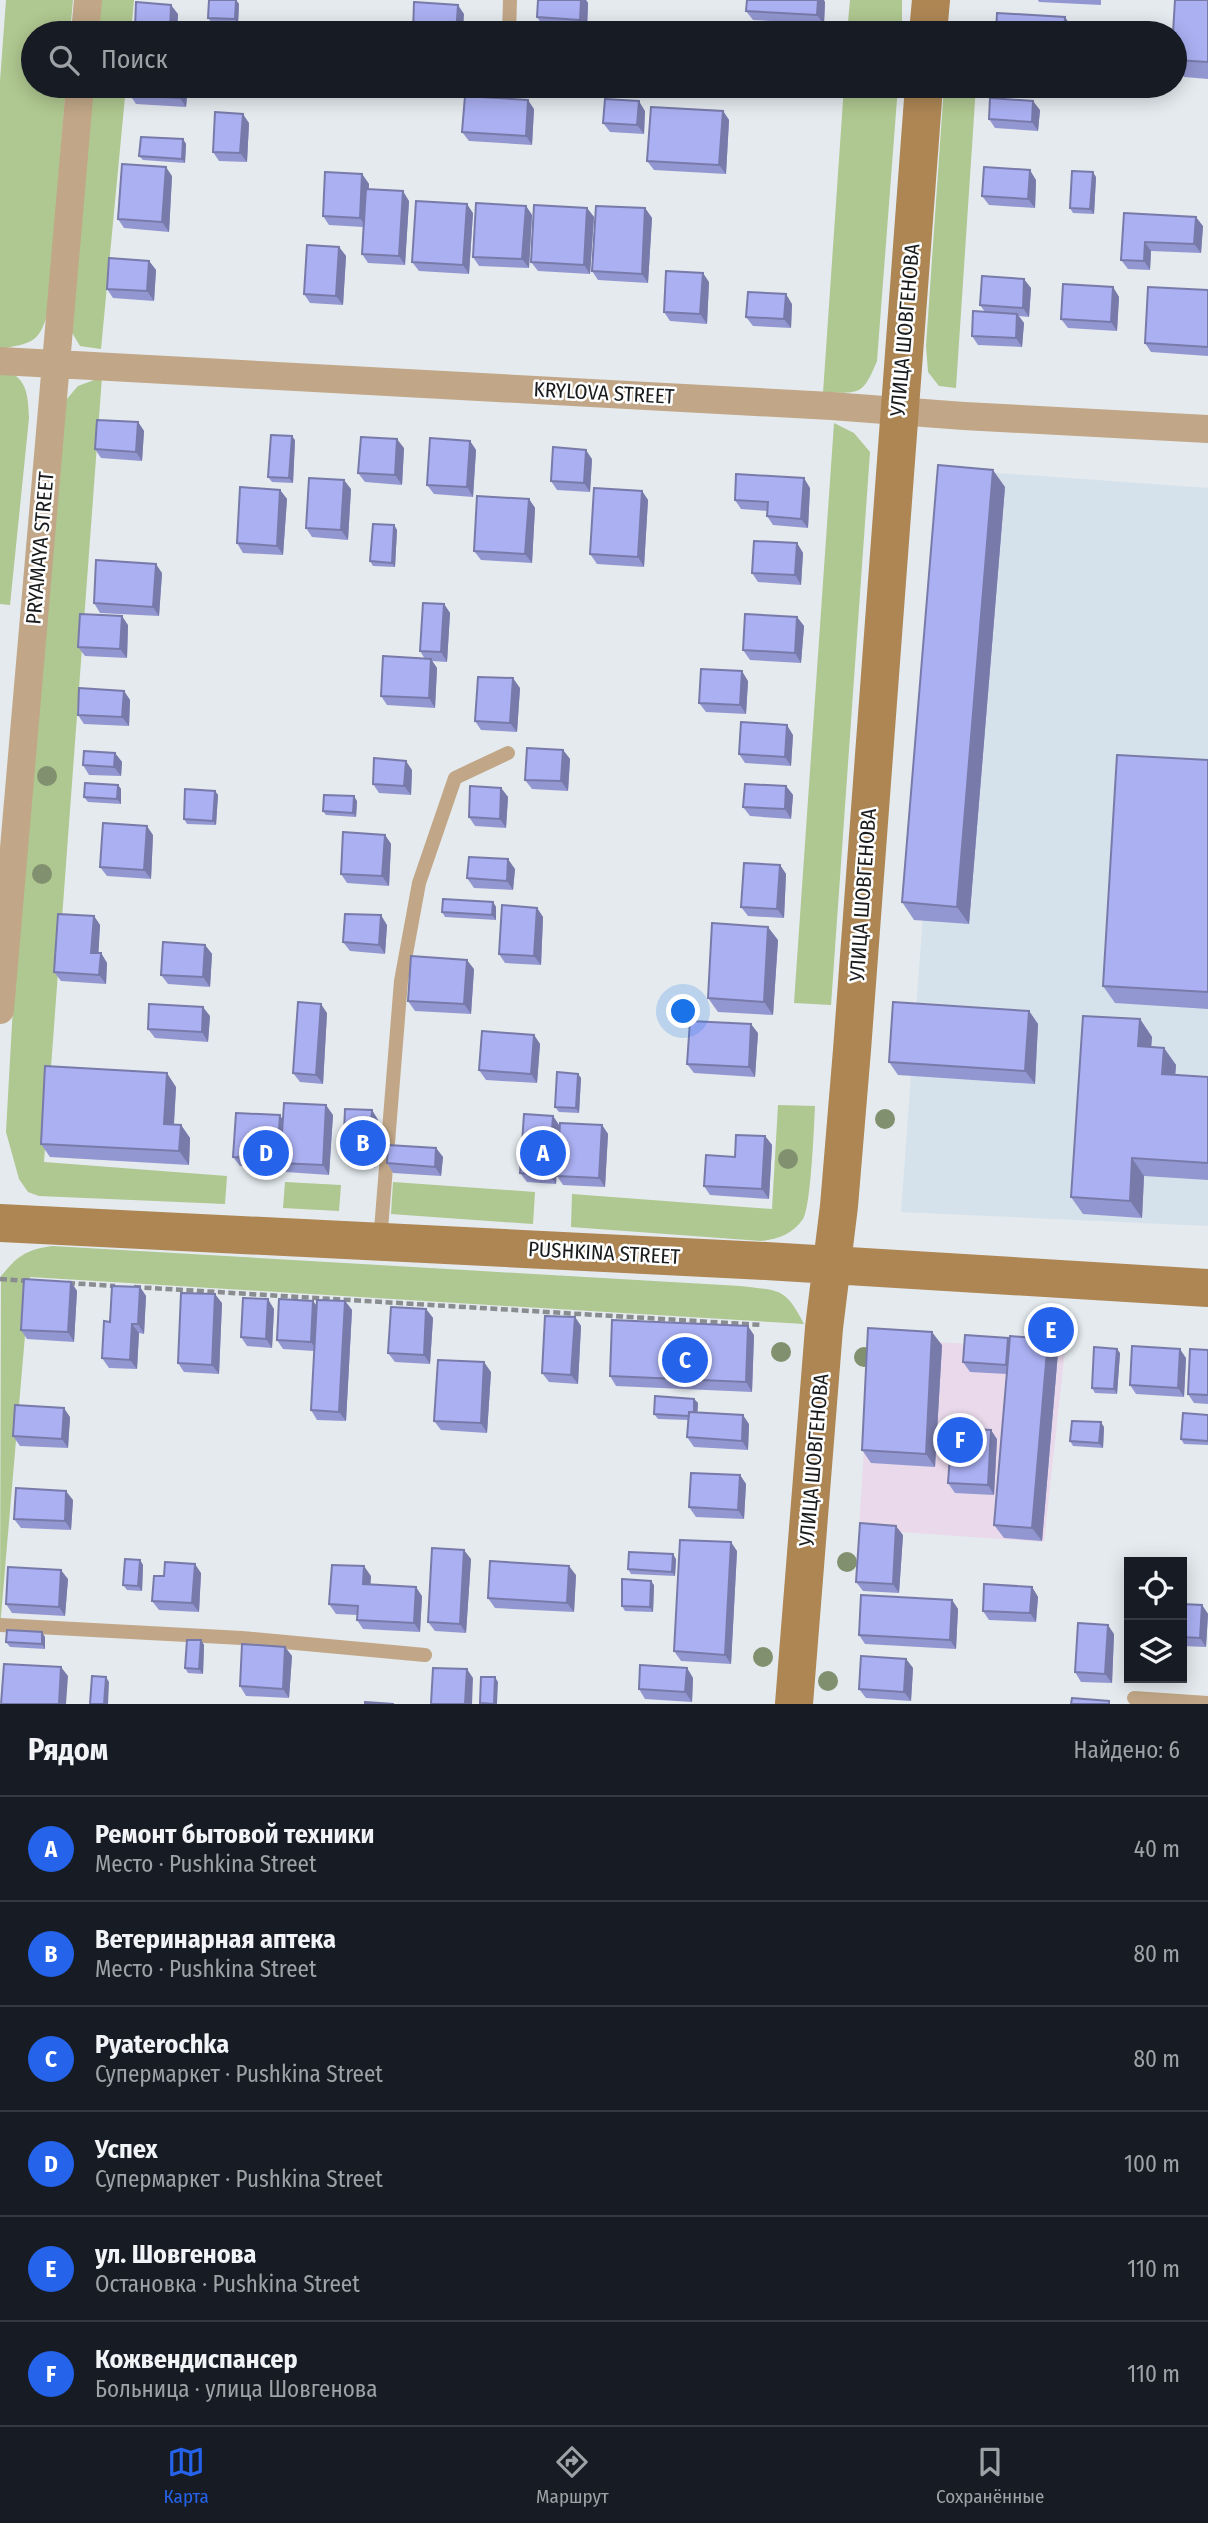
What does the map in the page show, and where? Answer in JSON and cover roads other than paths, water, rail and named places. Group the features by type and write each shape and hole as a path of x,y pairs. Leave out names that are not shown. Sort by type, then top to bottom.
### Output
{"main road":[{"path":"929,21 931,0"},
{"name":"УЛИЦА ШОВГЕНОВА","path":"794,1704 852,1050 923,98"},
{"name":"PUSHKINA STREET","path":"0,1223 766,1261 1208,1288"}],"street":[{"path":"86,21 88,0"},
{"name":"PRYAMAYA STREET","path":"0,1010 79,98"},
{"name":"KRYLOVA STREET","path":"0,361 1208,429"}],"lane":[{"path":"509,21 510,0"},
{"path":"380,1242 401,981 419,883 455,778 508,753"},
{"path":"0,1625 242,1638 425,1655"},
{"path":"1134,1698 1208,1703"}],"place":[{"name":"Ветеринарная аптека","path":"363,1143"},
{"name":"Успех","path":"266,1153"},
{"name":"Ремонт бытовой техники","path":"543,1153"},
{"name":"ул. Шовгенова","path":"1051,1330"},
{"name":"Pyaterochka","path":"685,1360"},
{"name":"Кожвендиспансер","path":"960,1440"}]}
